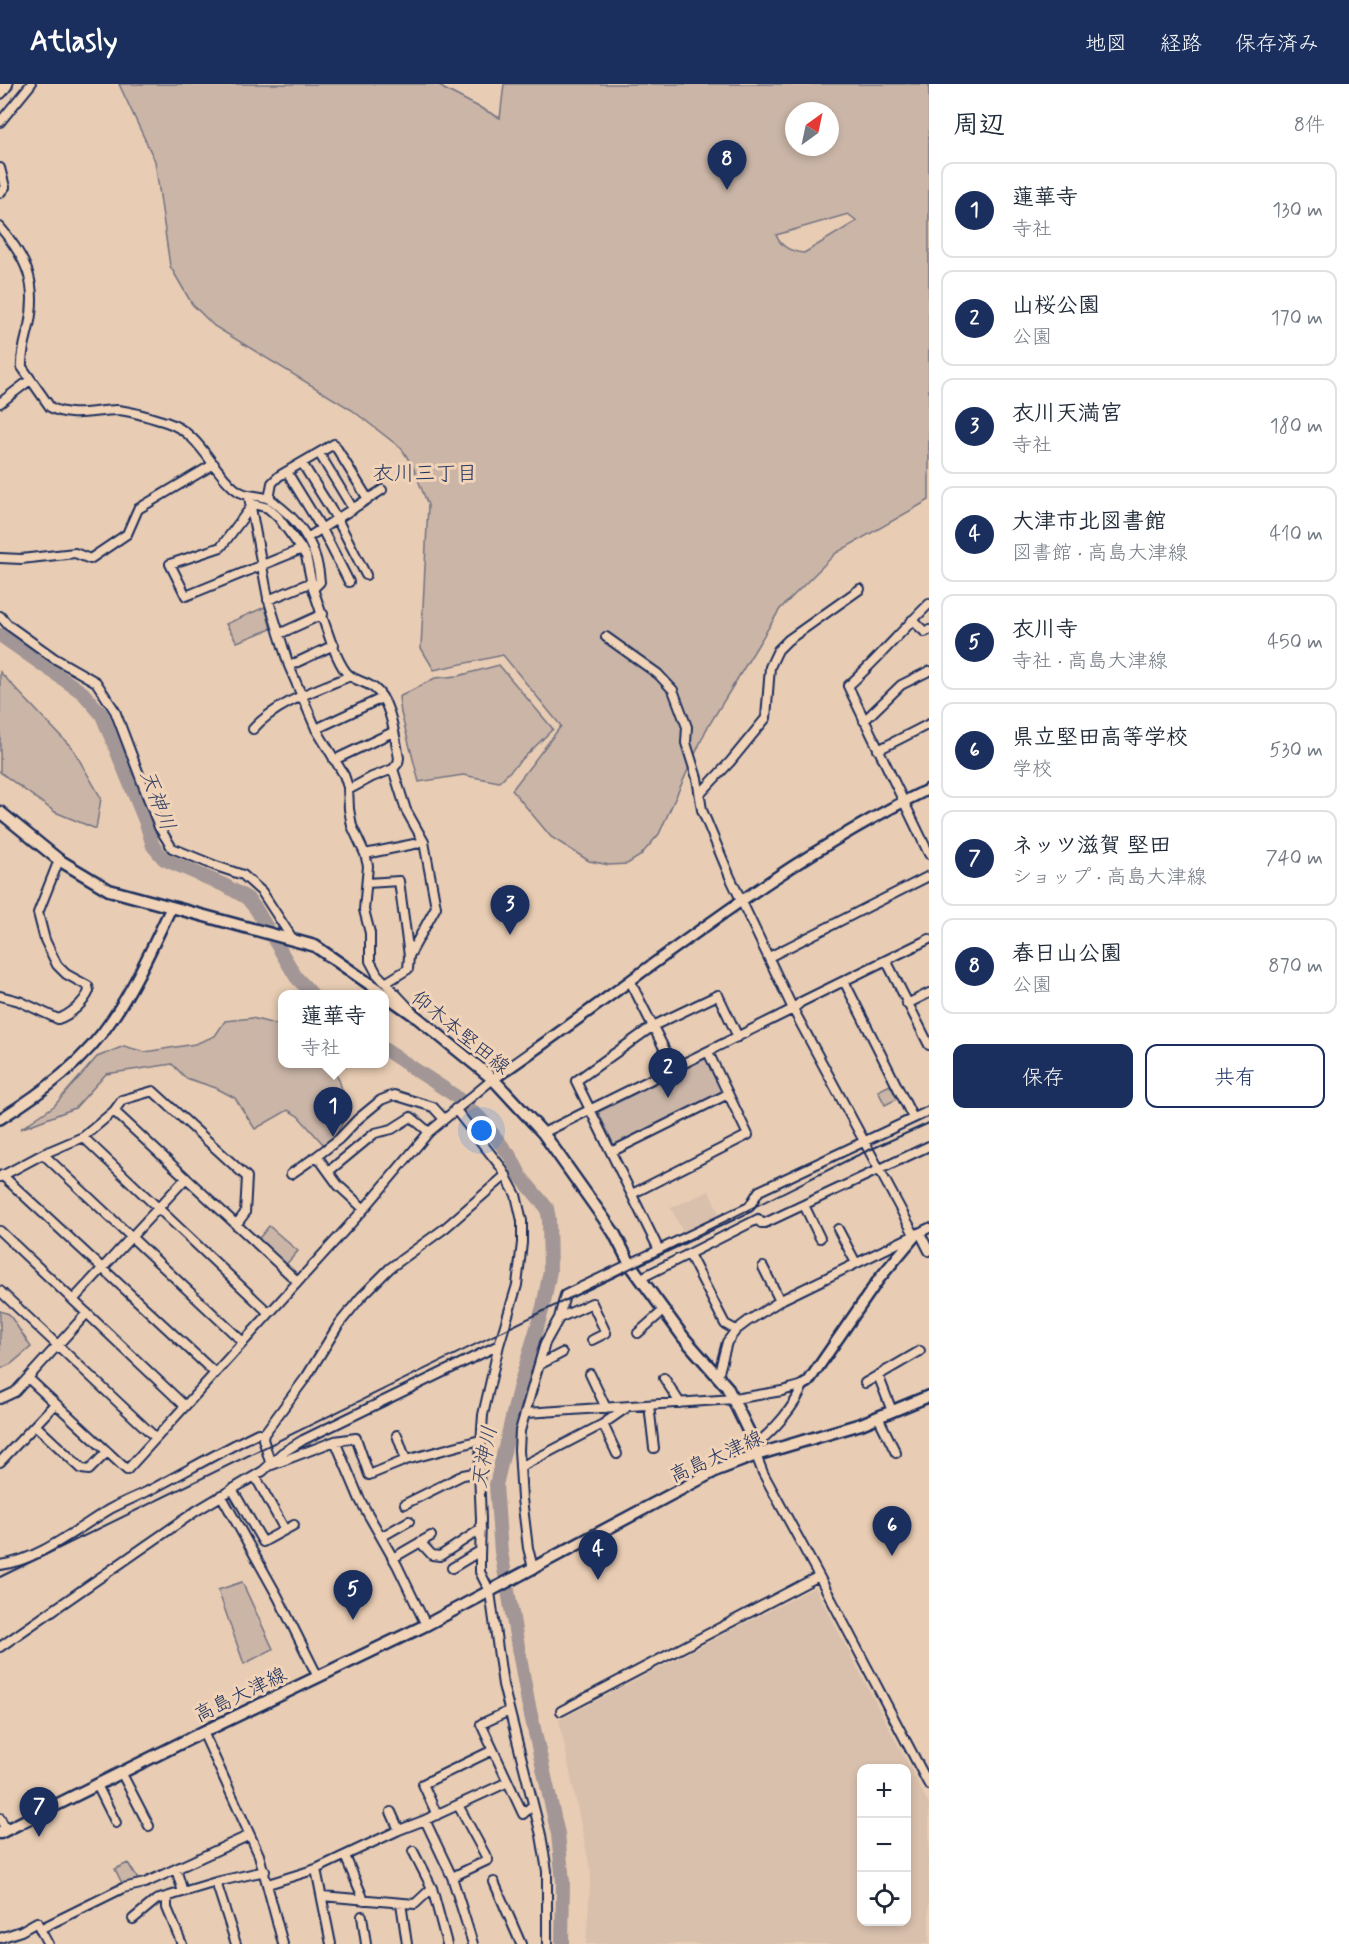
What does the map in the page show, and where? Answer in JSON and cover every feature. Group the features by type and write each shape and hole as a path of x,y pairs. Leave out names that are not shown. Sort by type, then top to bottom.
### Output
{"highway":[{"path":"0,91 5,84"}],"main road":[{"name":"仰木本堅田線","path":"0,812 59,860 109,890 315,946 379,990"},
{"name":"仰木本堅田線","path":"389,997 494,1079 543,1133 614,1233 630,1264 684,1338 718,1376 734,1399 755,1450"},
{"name":"高島大津線","path":"530,1570 755,1450 833,1433 929,1396"},
{"path":"493,1590 530,1570"},
{"name":"高島大津線","path":"3,1832 493,1590"}],"street":[{"path":"0,122 31,84"},
{"path":"0,168 5,187 0,193"},
{"path":"0,227 23,258 31,276 30,321 21,361 30,380 50,407 69,413 120,410 169,423 190,434 235,489 250,502 268,508 278,517 302,549 306,556 312,585 340,662 350,676 374,688 382,698 390,715 399,758 393,769 348,790"},
{"path":"0,403 30,380"},
{"path":"269,499 272,483 334,444 368,499"},
{"path":"319,453 353,509"},
{"path":"302,463 337,519 366,575"},
{"path":"0,558 21,559 75,553 90,559 127,534 138,509 214,464"},
{"path":"287,472 322,529 349,582"},
{"path":"307,538 382,490"},
{"path":"268,600 320,582 319,567 307,538 288,514 269,499 250,502 220,547 170,564 186,596 302,549"},
{"path":"250,502 268,600 279,634 301,697 316,729 344,775 352,826 365,854 368,866 364,910 370,933 370,961 377,974 409,1006 414,1015"},
{"path":"700,794 766,718 770,667 777,650 860,589"},
{"path":"929,603 869,668 848,686 929,854"},
{"path":"279,634 322,614"},
{"path":"0,616 54,658 96,682 106,695 120,722 159,827 172,848 243,875 262,892 292,938"},
{"path":"912,620 925,632 929,630"},
{"path":"606,637 658,674 673,690 687,727 686,743 702,810 742,902 793,1009 879,1169 929,1251"},
{"path":"290,666 334,645"},
{"path":"864,722 901,685 929,671"},
{"path":"253,729 263,718 301,697 350,676"},
{"path":"316,729 382,698"},
{"path":"878,750 929,724"},
{"path":"334,760 393,732"},
{"path":"393,769 406,810 424,842 436,907 409,956"},
{"path":"28,1378 127,1470 364,1209 429,1132 458,1107 630,981 817,851 929,789"},
{"path":"365,854 424,842"},
{"path":"0,996 19,1001 58,1019 81,1003 89,991 88,986 66,974 57,965 45,940 38,913 59,860"},
{"path":"769,957 929,876"},
{"path":"367,883 399,881 409,956 408,969 387,982"},
{"path":"0,1119 34,1097 64,1073 113,1019 140,973 171,908"},
{"path":"543,1133 929,939"},
{"path":"886,960 929,1045"},
{"path":"630,981 675,1068"},
{"path":"844,981 913,1118"},
{"path":"907,1004 929,993"},
{"path":"659,1250 576,1081 653,1026 717,995 738,1037"},
{"path":"632,1194 748,1135 708,1052"},
{"path":"215,1373 1,1176 43,1154 83,1137 114,1111 122,1100 153,1091 246,1177 245,1213 236,1225"},
{"path":"611,1152 728,1094"},
{"path":"291,1174 339,1139 381,1100 394,1095 433,1107 444,1119"},
{"path":"458,1107 506,1175 519,1206 522,1221 517,1285 499,1345 483,1415 480,1440 480,1572 493,1590 503,1685 541,1835 547,1871 547,1944"},
{"path":"114,1111 297,1281"},
{"path":"530,1570 520,1467 520,1431 527,1413 545,1343 560,1318 565,1294 749,1207 759,1191 929,1111"},
{"path":"329,1171 375,1134 392,1129 411,1117 429,1132"},
{"path":"83,1137 269,1313"},
{"path":"641,1278 758,1219 761,1223 765,1223 929,1146"},
{"path":"43,1154 243,1342"},
{"path":"317,1156 338,1185 364,1209"},
{"path":"271,1465 263,1439 264,1434 307,1376 339,1324 367,1290 390,1268 445,1228 506,1175"},
{"path":"73,1300 186,1178"},
{"path":"804,1205 820,1238"},
{"path":"718,1376 727,1342 736,1330 780,1301 929,1228"},
{"path":"838,1229 856,1263"},
{"path":"0,1231 185,1406"},
{"path":"527,1413 734,1399 803,1385 808,1382 879,1279 918,1235"},
{"path":"689,1254 725,1324 736,1330"},
{"path":"763,1267 780,1301"},
{"path":"0,1291 156,1438"},
{"path":"560,1318 592,1303 606,1333 592,1340"},
{"path":"638,1333 664,1310"},
{"path":"0,1399 15,1392 87,1313"},
{"path":"0,1647 221,1495 255,1476 271,1465 282,1453 303,1440 499,1345"},
{"path":"865,1383 920,1351"},
{"path":"539,1365 562,1353"},
{"path":"590,1374 606,1408"},
{"path":"878,1375 892,1411"},
{"path":"664,1378 680,1403"},
{"path":"803,1385 799,1396 755,1450 763,1473 929,1785"},
{"path":"0,1462 55,1404"},
{"path":"649,1405 654,1448"},
{"path":"520,1467 603,1424 627,1407"},
{"path":"878,1417 896,1454"},
{"path":"603,1424 617,1454"},
{"path":"35,1425 82,1469 89,1470 107,1452"},
{"path":"0,1565 14,1564 79,1531 111,1509 220,1452 258,1433 264,1434"},
{"path":"397,1436 406,1460"},
{"path":"271,1465 335,1442 356,1438 369,1474 406,1460 480,1440"},
{"path":"335,1442 360,1500 393,1558 426,1625"},
{"path":"405,1504 463,1475 479,1472"},
{"path":"255,1476 285,1530"},
{"path":"232,1489 263,1542 294,1526"},
{"path":"221,1495 278,1597 318,1677"},
{"path":"381,1537 408,1521"},
{"path":"420,1542 432,1555 440,1556 481,1529"},
{"path":"393,1558 431,1536"},
{"path":"452,1568 480,1551"},
{"path":"561,1711 819,1576"},
{"path":"509,1711 481,1724 523,1814 533,1804"},
{"path":"203,1732 265,1871 283,1944"},
{"path":"437,1815 423,1784 493,1750"},
{"path":"121,1772 149,1826"},
{"path":"268,1884 316,1869 508,1782"},
{"path":"97,1785 116,1823"},
{"path":"452,1877 488,1860 458,1805"},
{"path":"391,1812 399,1830"},
{"path":"0,1818 3,1832"},
{"path":"425,1820 452,1877 473,1944"},
{"path":"40,1929 123,1888 145,1883 250,1835"},
{"path":"413,1851 432,1888 447,1944"},
{"path":"345,1856 364,1900"},
{"path":"176,1869 183,1892"},
{"path":"316,1869 332,1944"},
{"path":"133,1919 156,1899 265,1871"},
{"path":"216,1882 236,1944"},
{"path":"494,1882 521,1944"},
{"path":"322,1896 415,1904 432,1888"},
{"path":"167,1897 167,1908 182,1944"},
{"path":"401,1903 407,1944"},
{"path":"362,1916 366,1944"},
{"path":"0,1938 21,1931 37,1922 48,1944"}],"shaded area":[{"path":"119,84 438,84 500,118 504,84 929,84 929,500 836,553 780,609 706,730 659,834 640,856 627,864 609,865 589,861 551,837 512,790 561,726 503,655 434,670 421,648 428,505 413,467 402,449 352,410 214,326 192,304 170,266 155,161","holes":["848,214 857,221 804,253 787,248 776,235"]},
{"path":"265,607 271,629 237,642 226,624"},
{"path":"499,665 553,729 499,782 463,775 419,782 399,697 435,678 458,676"},
{"path":"0,672 73,749 101,798 96,829 55,812 0,772"},
{"path":"252,1018 278,1025 278,1068 332,1068 339,1080 349,1111 336,1135 323,1144 298,1116 288,1110 255,1129 235,1098 216,1088 186,1078 172,1064 106,1074 75,1108 20,1129 54,1106 97,1057 124,1046 145,1052 195,1044 215,1036 225,1021"},
{"path":"707,1058 724,1092 614,1145 598,1112"},
{"path":"890,1085 897,1099 885,1105 878,1091"},
{"path":"709,1191 721,1217 684,1235 671,1208"},
{"path":"269,1226 298,1251 283,1268 256,1242"},
{"path":"0,1311 9,1314 31,1347 11,1364 0,1369"},
{"path":"242,1582 273,1649 244,1664 218,1590"},
{"path":"815,1587 908,1764 857,1764 857,1926 911,1926 911,1770 929,1804 929,1944 586,1944 591,1873 559,1720"},
{"path":"128,1863 139,1881 124,1887 115,1869"}],"waterway":[{"name":"天神川","path":"0,635 83,693 102,715 146,823 153,846 164,859 226,886 247,898 256,909 296,977 308,990"},
{"name":"天神川","path":"389,1052 454,1095 480,1118 511,1157 521,1177 547,1208 550,1271 543,1307 519,1389 496,1485 501,1552 528,1702 558,1834 563,1882 562,1944"}],"railway":[{"path":"0,1577 856,1156 929,1123"}],"place":[{"name":"春日山公園","path":"727,190"},
{"name":"衣川天満宮","path":"510,935"},
{"name":"山桜公園","path":"668,1098"},
{"name":"蓮華寺","path":"333,1137"},
{"name":"県立堅田高等学校","path":"892,1556"},
{"name":"大津市北図書館","path":"598,1580"},
{"name":"衣川寺","path":"353,1620"},
{"name":"ネッツ滋賀 堅田","path":"39,1837"}],"district":[{"name":"衣川三丁目","path":"425,473"}]}
